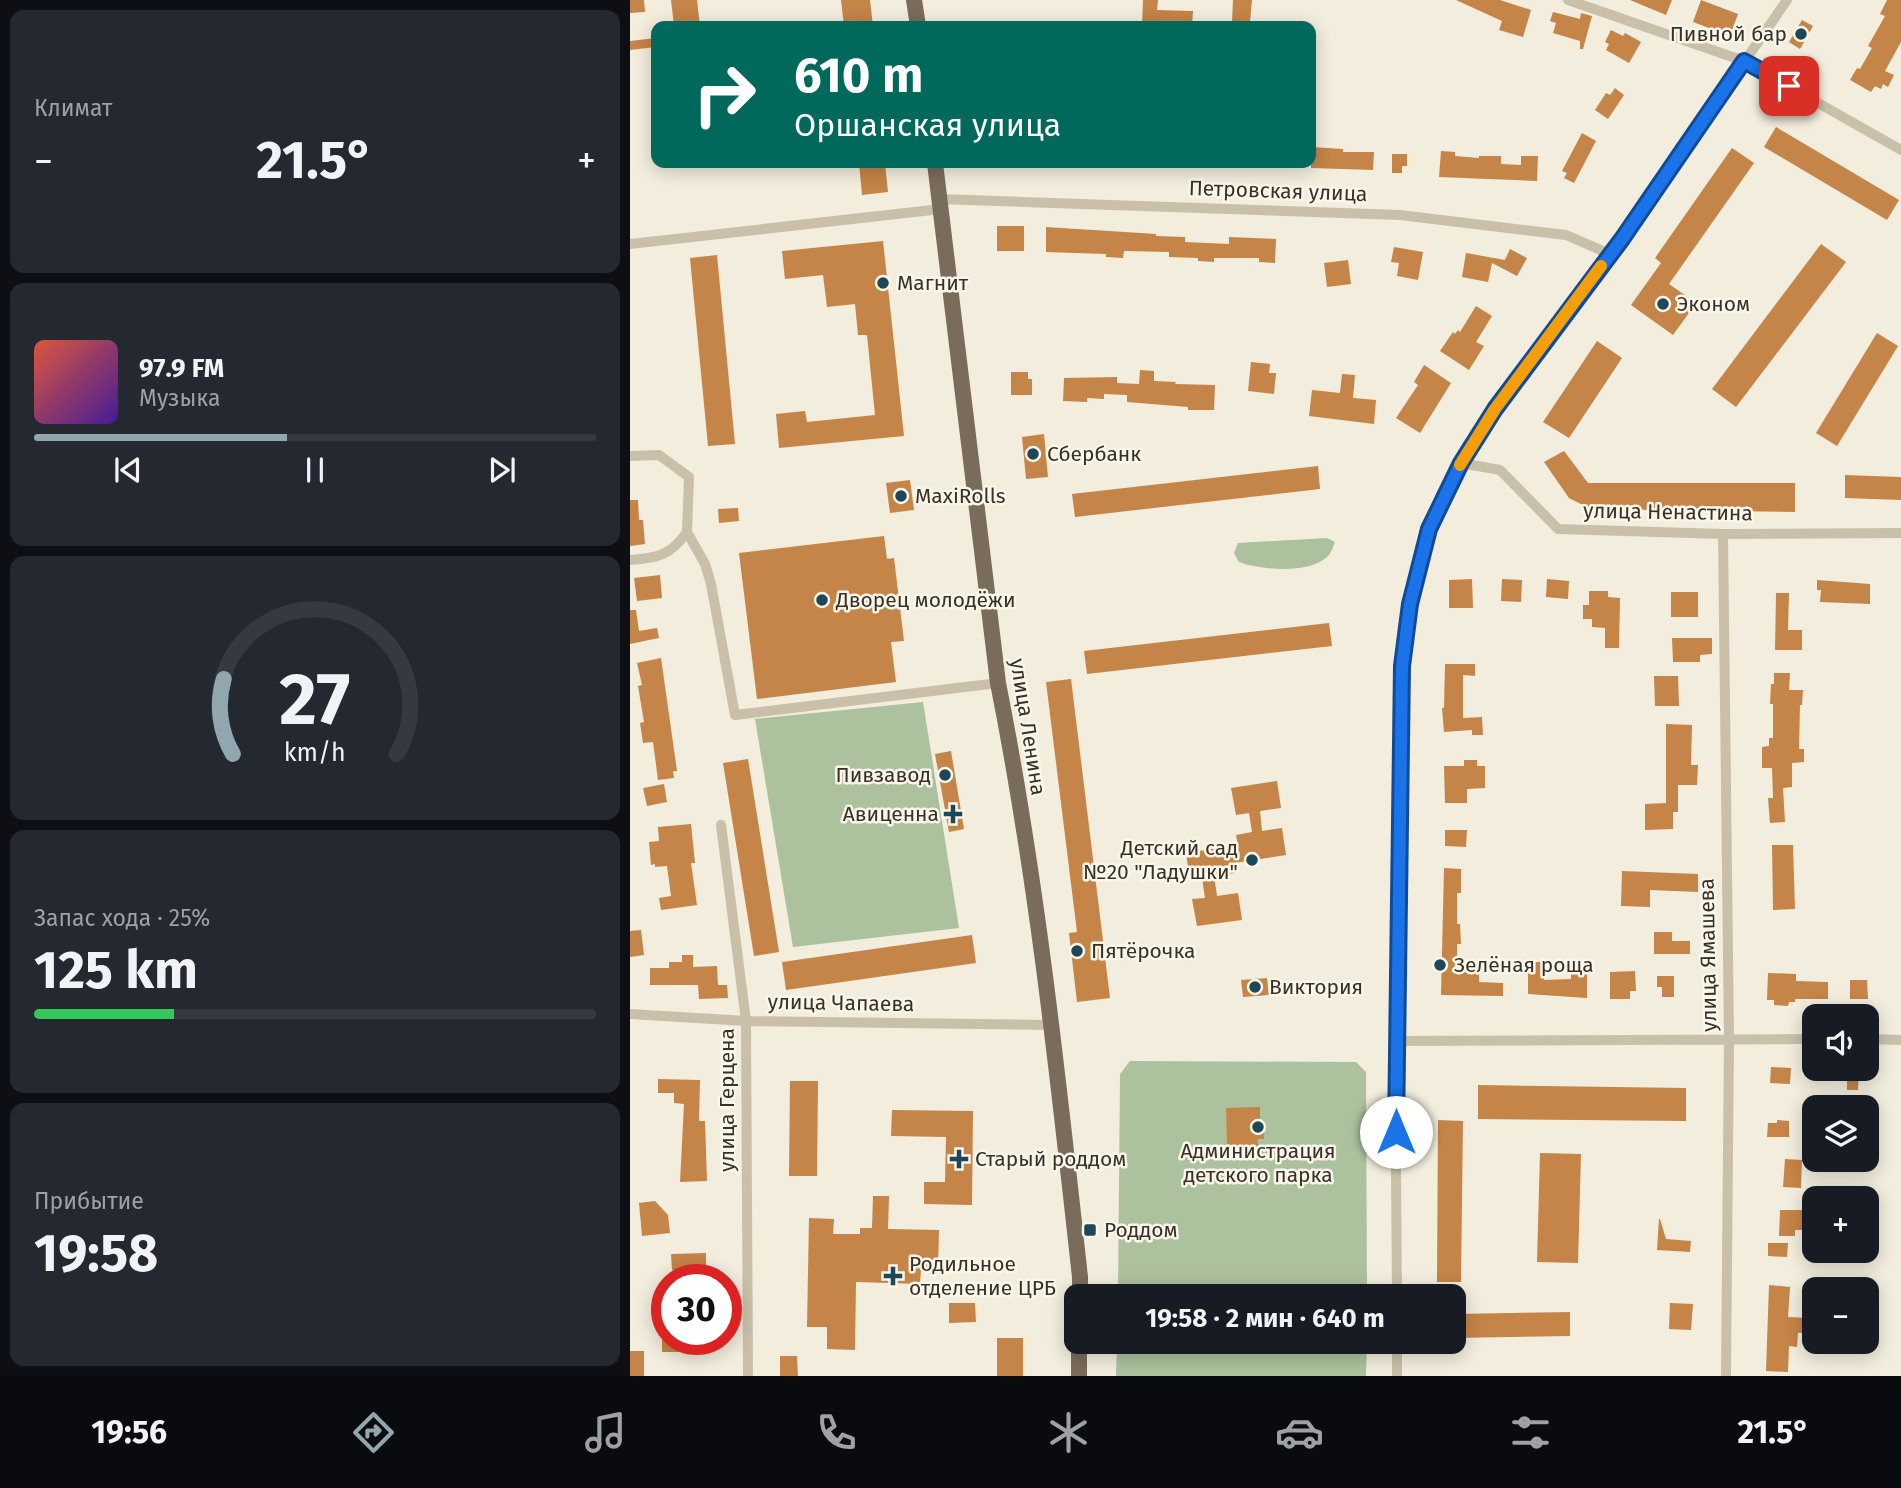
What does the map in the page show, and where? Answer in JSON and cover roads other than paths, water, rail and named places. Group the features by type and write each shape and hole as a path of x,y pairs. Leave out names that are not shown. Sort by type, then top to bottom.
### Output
{"main road":[{"path":"914,0 917,21"},
{"name":"улица Ленина","path":"936,168 998,683 1013,759 1052,1025 1080,1284"},
{"path":"1079,1354 1079,1376"}],"street":[{"path":"1568,0 1744,61 1901,150"},
{"path":"1397,1284 1395,1041 1402,666 1410,604 1429,529 1461,463 1495,409 1610,254 1787,0"},
{"name":"Петровская улица","path":"630,244 941,204 1400,215 1566,235 1610,254"},
{"path":"630,456 659,455 689,477 687,531 705,564 712,584 735,715 998,683"},
{"name":"улица Ненастина","path":"1461,463 1500,470 1558,529 1723,534 1901,533"},
{"path":"630,560 647,559 668,552 677,546 687,531"},
{"name":"улица Ямашева","path":"1723,534 1729,1039 1726,1376"},
{"name":"улица Герцена","path":"721,825 746,1021 748,1376"},
{"name":"улица Чапаева","path":"630,1014 746,1021 1052,1025"},
{"path":"1395,1041 1802,1039"},
{"path":"1879,1040 1901,1040"},
{"path":"1397,1376 1398,1354"}],"place":[{"name":"Пивной бар","path":"1801,34"},
{"name":"Магнит","path":"883,283"},
{"name":"Эконом","path":"1663,304"},
{"name":"Сбербанк","path":"1033,454"},
{"name":"MaxiRolls","path":"901,496"},
{"name":"Дворец молодёжи","path":"822,600"},
{"name":"Пивзавод","path":"945,775"},
{"name":"Авиценна","path":"953,814"},
{"name":"Детский сад №20 \"Ладушки\"","path":"1252,860"},
{"name":"Пятёрочка","path":"1077,951"},
{"name":"Зелёная роща","path":"1440,965"},
{"name":"Виктория","path":"1255,987"},
{"name":"Администрация детского парка","path":"1258,1127"},
{"name":"Старый роддом","path":"959,1159"},
{"name":"Роддом","path":"1090,1230"},
{"name":"Родильное отделение ЦРБ","path":"893,1276"}]}
